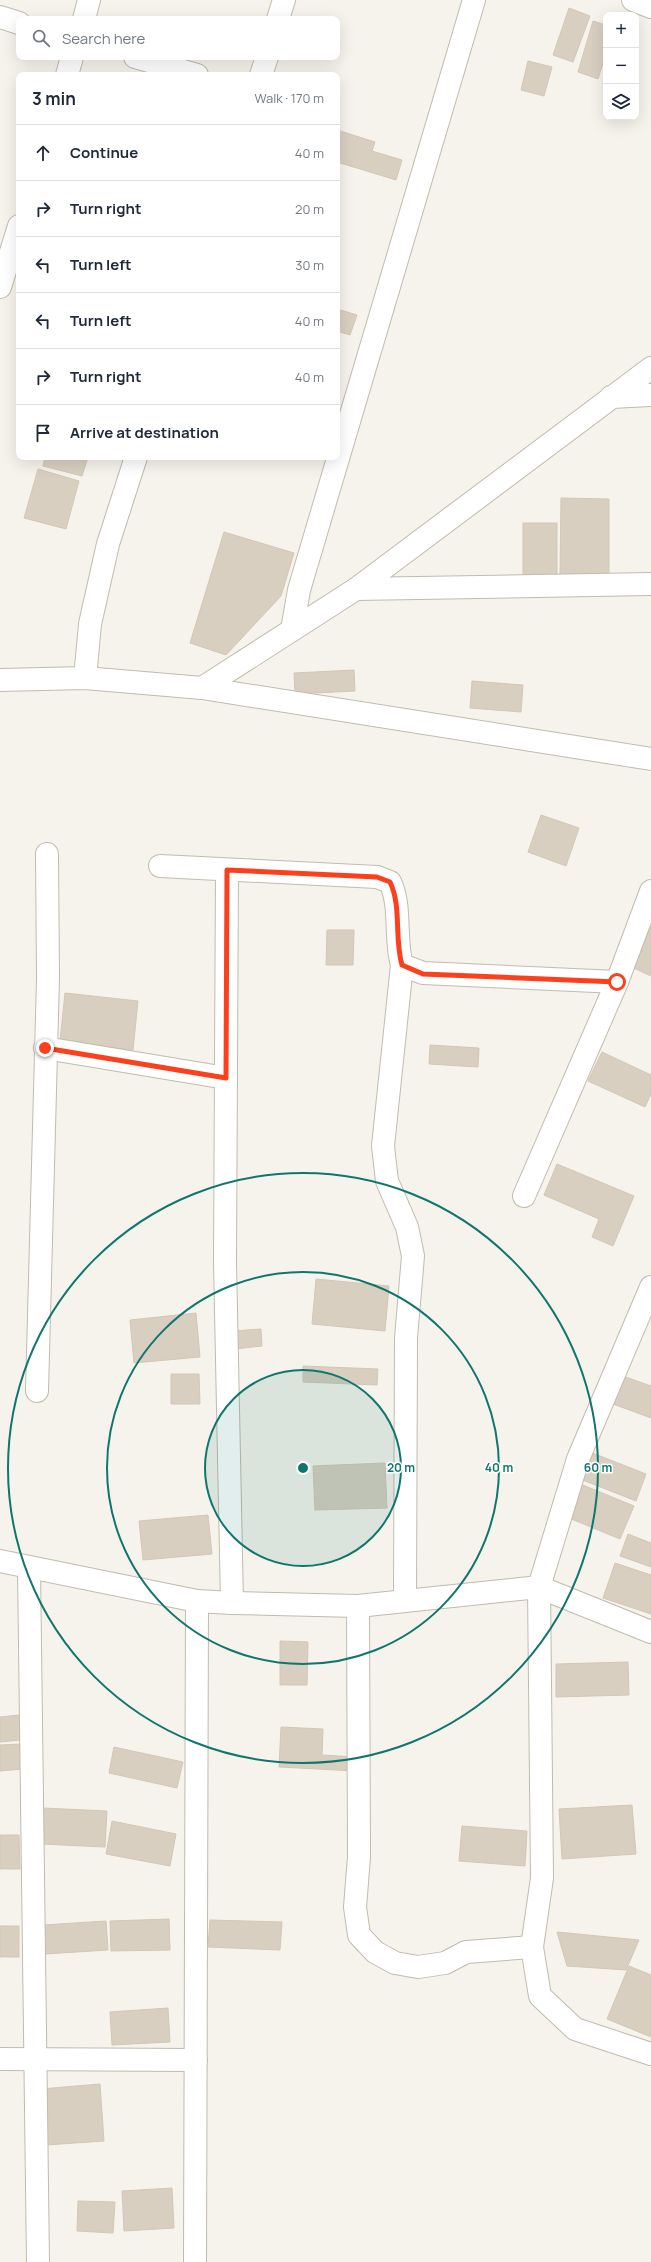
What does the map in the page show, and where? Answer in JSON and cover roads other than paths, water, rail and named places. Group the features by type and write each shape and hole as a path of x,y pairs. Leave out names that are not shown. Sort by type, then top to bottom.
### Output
{"street":[{"path":"85,16 90,0"},
{"path":"279,16 284,0"},
{"path":"340,449 474,0"},
{"path":"632,0 651,7"},
{"path":"0,17 16,22"},
{"path":"68,72 71,60"},
{"path":"145,60 187,72"},
{"path":"262,72 266,60"},
{"path":"0,287 16,236"},
{"path":"202,688 356,589 651,368"},
{"path":"611,397 651,396"},
{"path":"85,678 90,624 108,544 135,460"},
{"path":"292,630 298,590 337,460"},
{"path":"356,589 651,584"},
{"path":"0,680 85,678 202,688 651,759"},
{"path":"37,1391 48,978 47,854"},
{"path":"160,866 377,877 390,882 396,893 398,952 402,965 383,1146 388,1181 407,1227 413,1256 406,1338 405,1601"},
{"path":"227,870 225,1262 232,1603"},
{"path":"524,1196 617,982 651,892"},
{"path":"402,965 423,974 617,982"},
{"path":"45,1048 226,1078"},
{"path":"651,1287 578,1459 539,1587 542,1878 532,1947 540,1996 575,2030 651,2054"},
{"path":"0,1561 197,1601 232,1603 358,1606 539,1587 651,1632"},
{"path":"29,1568 38,2262"},
{"path":"195,2262 197,1601"},
{"path":"358,1606 359,1857 355,1907 359,1935 375,1952 395,1963 418,1967 445,1963 466,1952 532,1947"},
{"path":"0,2059 196,2060"}]}
